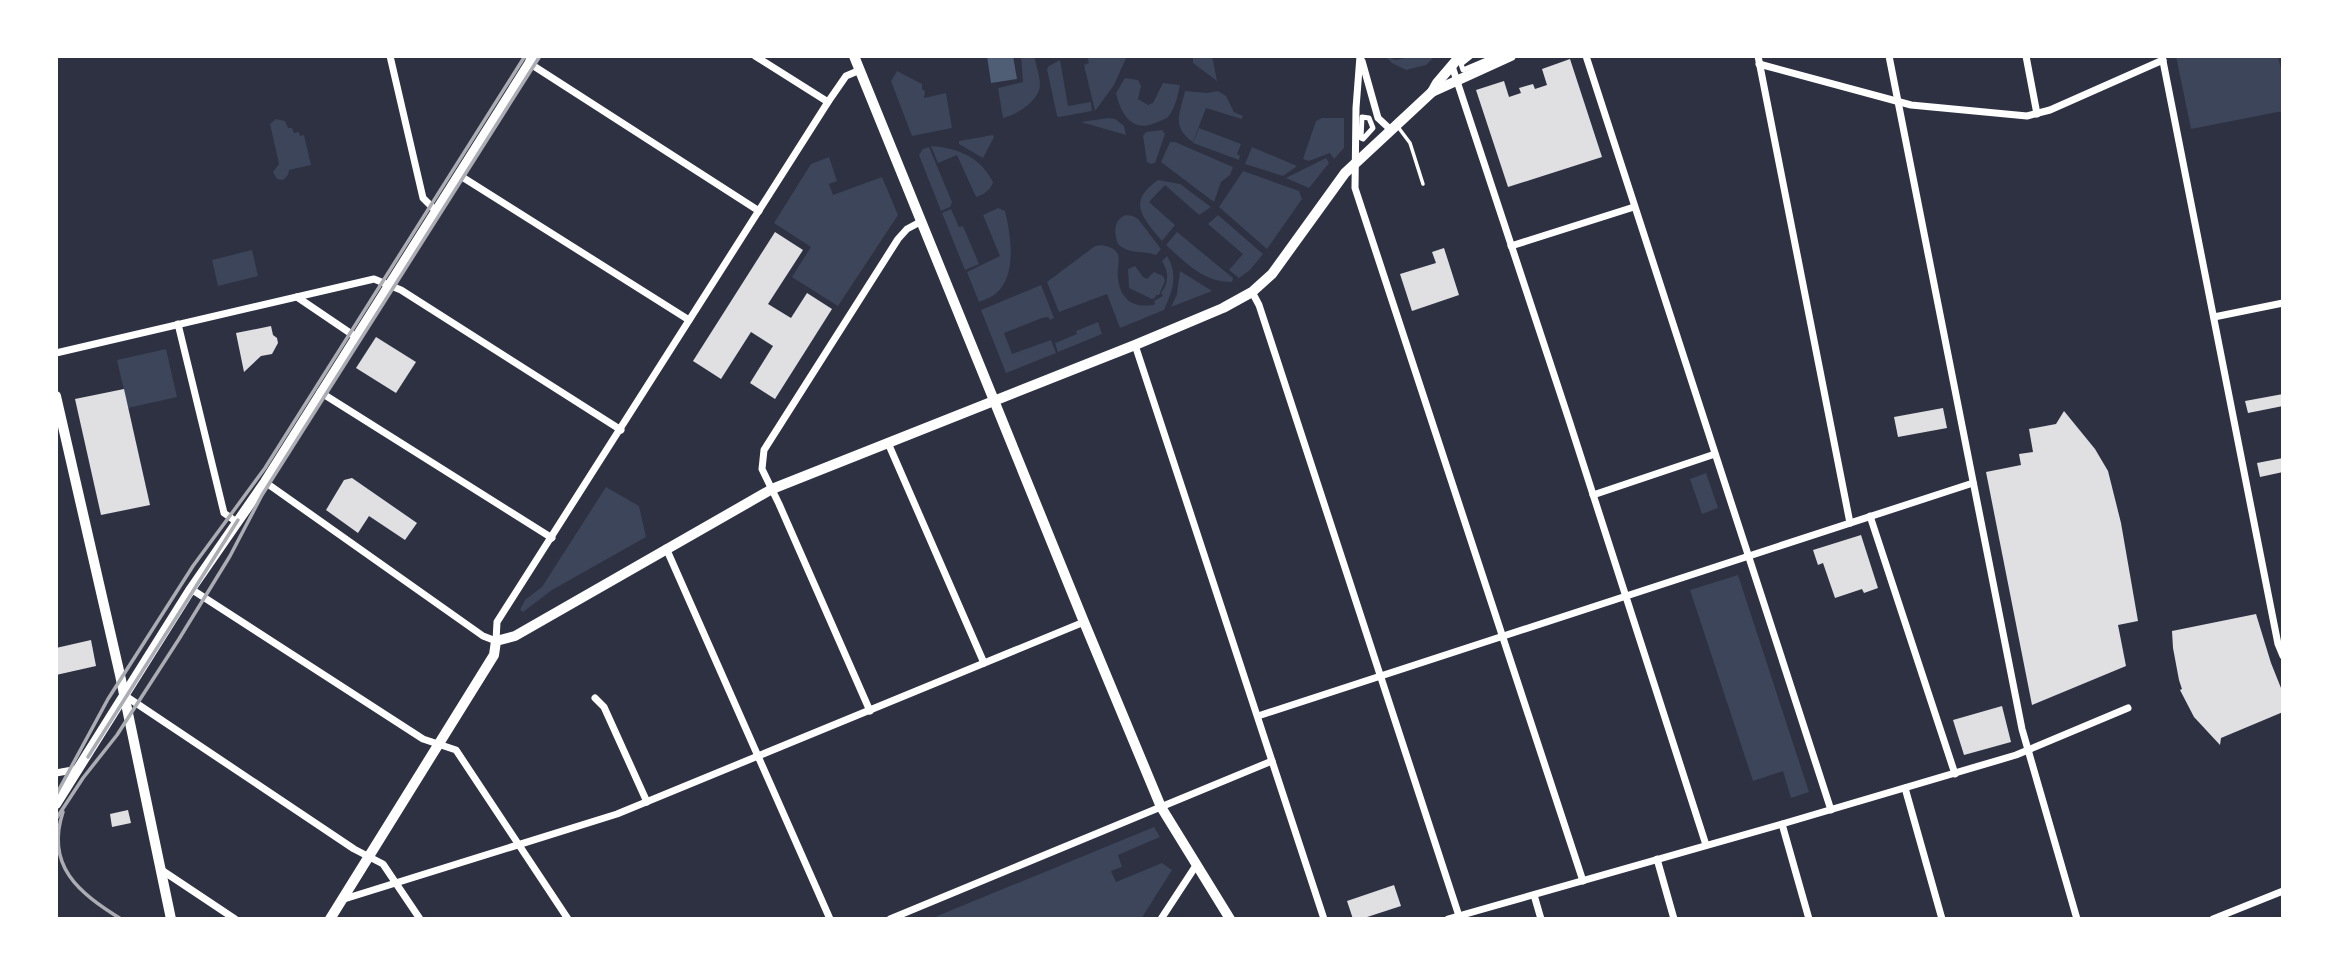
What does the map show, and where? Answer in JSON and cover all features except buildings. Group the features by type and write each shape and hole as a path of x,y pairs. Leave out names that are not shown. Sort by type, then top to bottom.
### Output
{"main road":[{"path":"854,56 1161,807 1230,919"},
{"path":"1432,92 1460,56"},
{"path":"330,919 494,656 496,641 514,636 772,489 1135,345 1223,308 1252,292 1272,274 1345,173 1432,92 1511,56"},
{"path":"56,804 191,589 265,482 530,58"},
{"path":"56,396 124,695 171,919"}],"street":[{"path":"390,56 423,198 436,211"},
{"path":"755,56 828,102"},
{"path":"1360,56 1378,118 1394,127"},
{"path":"1360,56 1355,188 1583,881"},
{"path":"1471,56 1461,64 1463,70 1496,56"},
{"path":"1586,56 1831,810"},
{"path":"1889,56 2028,750 2077,919"},
{"path":"2026,56 2037,114"},
{"path":"530,58 759,211"},
{"path":"1850,523 1758,60 1911,105 2004,114 2037,114 2162,58 2283,656"},
{"path":"1452,66 1706,845"},
{"path":"265,482 483,636 496,641 497,622 621,430 688,320 828,102 846,76 860,70"},
{"path":"459,174 688,320"},
{"path":"1511,246 1634,206"},
{"path":"870,711 762,469 764,450 898,239 907,229 920,222"},
{"path":"56,353 374,279 401,290 621,430"},
{"path":"1252,292 1259,305 1459,916"},
{"path":"296,297 356,337"},
{"path":"2214,317 2283,303"},
{"path":"178,324 224,513 238,523"},
{"path":"1135,345 1324,919"},
{"path":"320,392 552,538"},
{"path":"888,443 984,663"},
{"path":"1592,495 1715,454"},
{"path":"1258,716 1973,483"},
{"path":"1870,516 1955,774"},
{"path":"666,548 830,919"},
{"path":"191,589 423,739 456,750 568,919"},
{"path":"341,900 617,814 1084,622"},
{"path":"124,695 383,864 420,919"},
{"path":"595,698 604,707 647,802"},
{"path":"1448,919 1955,774 2028,750 2128,708"},
{"path":"890,919 1272,761"},
{"path":"56,773 78,769"},
{"path":"1905,788 1942,919"},
{"path":"1782,824 1809,919"},
{"path":"1657,859 1674,919"},
{"path":"1161,919 1197,864"},
{"path":"160,869 235,919"},
{"path":"2213,919 2283,891"},
{"path":"1534,895 1541,919"}],"lane":[{"path":"1394,127 1410,143 1423,184"}],"shaded area":[{"path":"987,56 1013,56 1017,79 991,83"},
{"path":"1021,56 1034,56 1039,91 1026,106 1003,118 998,88 1023,82"},
{"path":"1087,56 1127,56 1114,85 1095,111 1084,65 1089,63"},
{"path":"1193,56 1212,56 1217,81 1193,63"},
{"path":"1385,56 1396,60 1411,56 1435,56 1426,65 1406,70"},
{"path":"2176,56 2278,56 2283,78 2283,111 2191,129"},
{"path":"1060,60 1068,106 1091,102 1092,111 1057,116 1047,69"},
{"path":"897,71 922,84 924,98 946,93 952,128 912,136 891,81"},
{"path":"1125,78 1138,80 1141,86 1138,99 1148,105 1153,103 1163,83 1180,85 1168,117 1145,126 1127,118 1116,93"},
{"path":"1185,91 1218,91 1226,96 1234,112 1243,116 1241,119 1206,108 1193,142 1179,125"},
{"path":"1109,118 1124,126 1126,135 1081,122"},
{"path":"1322,118 1344,118 1344,148 1334,159 1330,153 1309,161 1303,159 1316,121"},
{"path":"276,119 285,121 294,133 304,135 311,165 289,170 283,180 277,179 273,172 279,164 270,124"},
{"path":"1199,128 1241,144 1237,154 1240,156 1239,160 1193,143"},
{"path":"1162,130 1165,134 1155,163 1151,164 1147,162 1143,136 1146,132"},
{"path":"993,135 983,158 959,144 959,141"},
{"path":"1170,142 1233,167 1230,175 1221,182 1214,202 1161,162"},
{"path":"931,146 968,155 988,173 993,182 990,187 976,197 957,155 938,163"},
{"path":"929,147 952,202 950,207 941,211 919,155 923,149"},
{"path":"1252,147 1297,166 1283,176 1245,164"},
{"path":"829,157 837,181 829,184 833,195 882,177 898,215 838,306 792,277 811,247 774,223 811,164"},
{"path":"1326,158 1329,163 1309,188 1286,178"},
{"path":"1243,171 1299,191 1302,199 1267,249 1219,207"},
{"path":"1158,180 1180,184 1211,207 1199,215 1165,185 1149,202 1175,225 1162,241 1144,217 1140,203 1148,188"},
{"path":"998,208 1005,211 1010,267 1002,287 979,302 967,272 1000,256 983,215"},
{"path":"951,209 959,227 963,226 979,264 965,270 942,213"},
{"path":"1126,215 1138,219 1161,249 1156,255 1132,251 1118,244 1116,227 1119,220"},
{"path":"1218,215 1263,254 1250,270 1239,278 1229,270 1243,254 1208,224"},
{"path":"1177,232 1233,278 1232,282 1203,275 1166,245"},
{"path":"1102,245 1118,253 1120,286 1125,297 1134,304 1153,305 1154,301 1163,296 1161,293 1167,277 1162,261 1167,256 1173,277 1172,290 1164,310 1120,328 1107,294 1059,312 1047,282 1095,246"},
{"path":"252,250 258,276 218,286 212,260"},
{"path":"1135,266 1147,279 1154,272 1163,276 1165,281 1155,298 1129,288 1128,269"},
{"path":"1180,271 1212,291 1171,307 1177,294"},
{"path":"1041,285 1054,318 1042,318 1004,333 1012,354 1051,340 1056,353 1006,373 981,310"},
{"path":"1098,322 1102,334 1058,352 1055,343"},
{"path":"166,349 177,397 128,408 117,360"},
{"path":"1706,473 1718,508 1702,514 1690,479"},
{"path":"606,487 639,506 646,537 552,590 523,612 520,610 525,600 542,587"},
{"path":"1738,575 1809,792 1791,798 1783,771 1753,781 1690,590"},
{"path":"1154,827 1160,837 1118,855 1122,867 1111,871 1116,882 1162,863 1172,870 1141,919 930,919"}],"railway":[{"path":"56,795 108,699 193,566 265,468 525,56"},
{"path":"56,819 83,778 117,735 179,639 230,556 262,495 540,56"},
{"path":"88,757 238,520"},
{"path":"63,812 59,831 62,863 79,888 121,919"}]}
